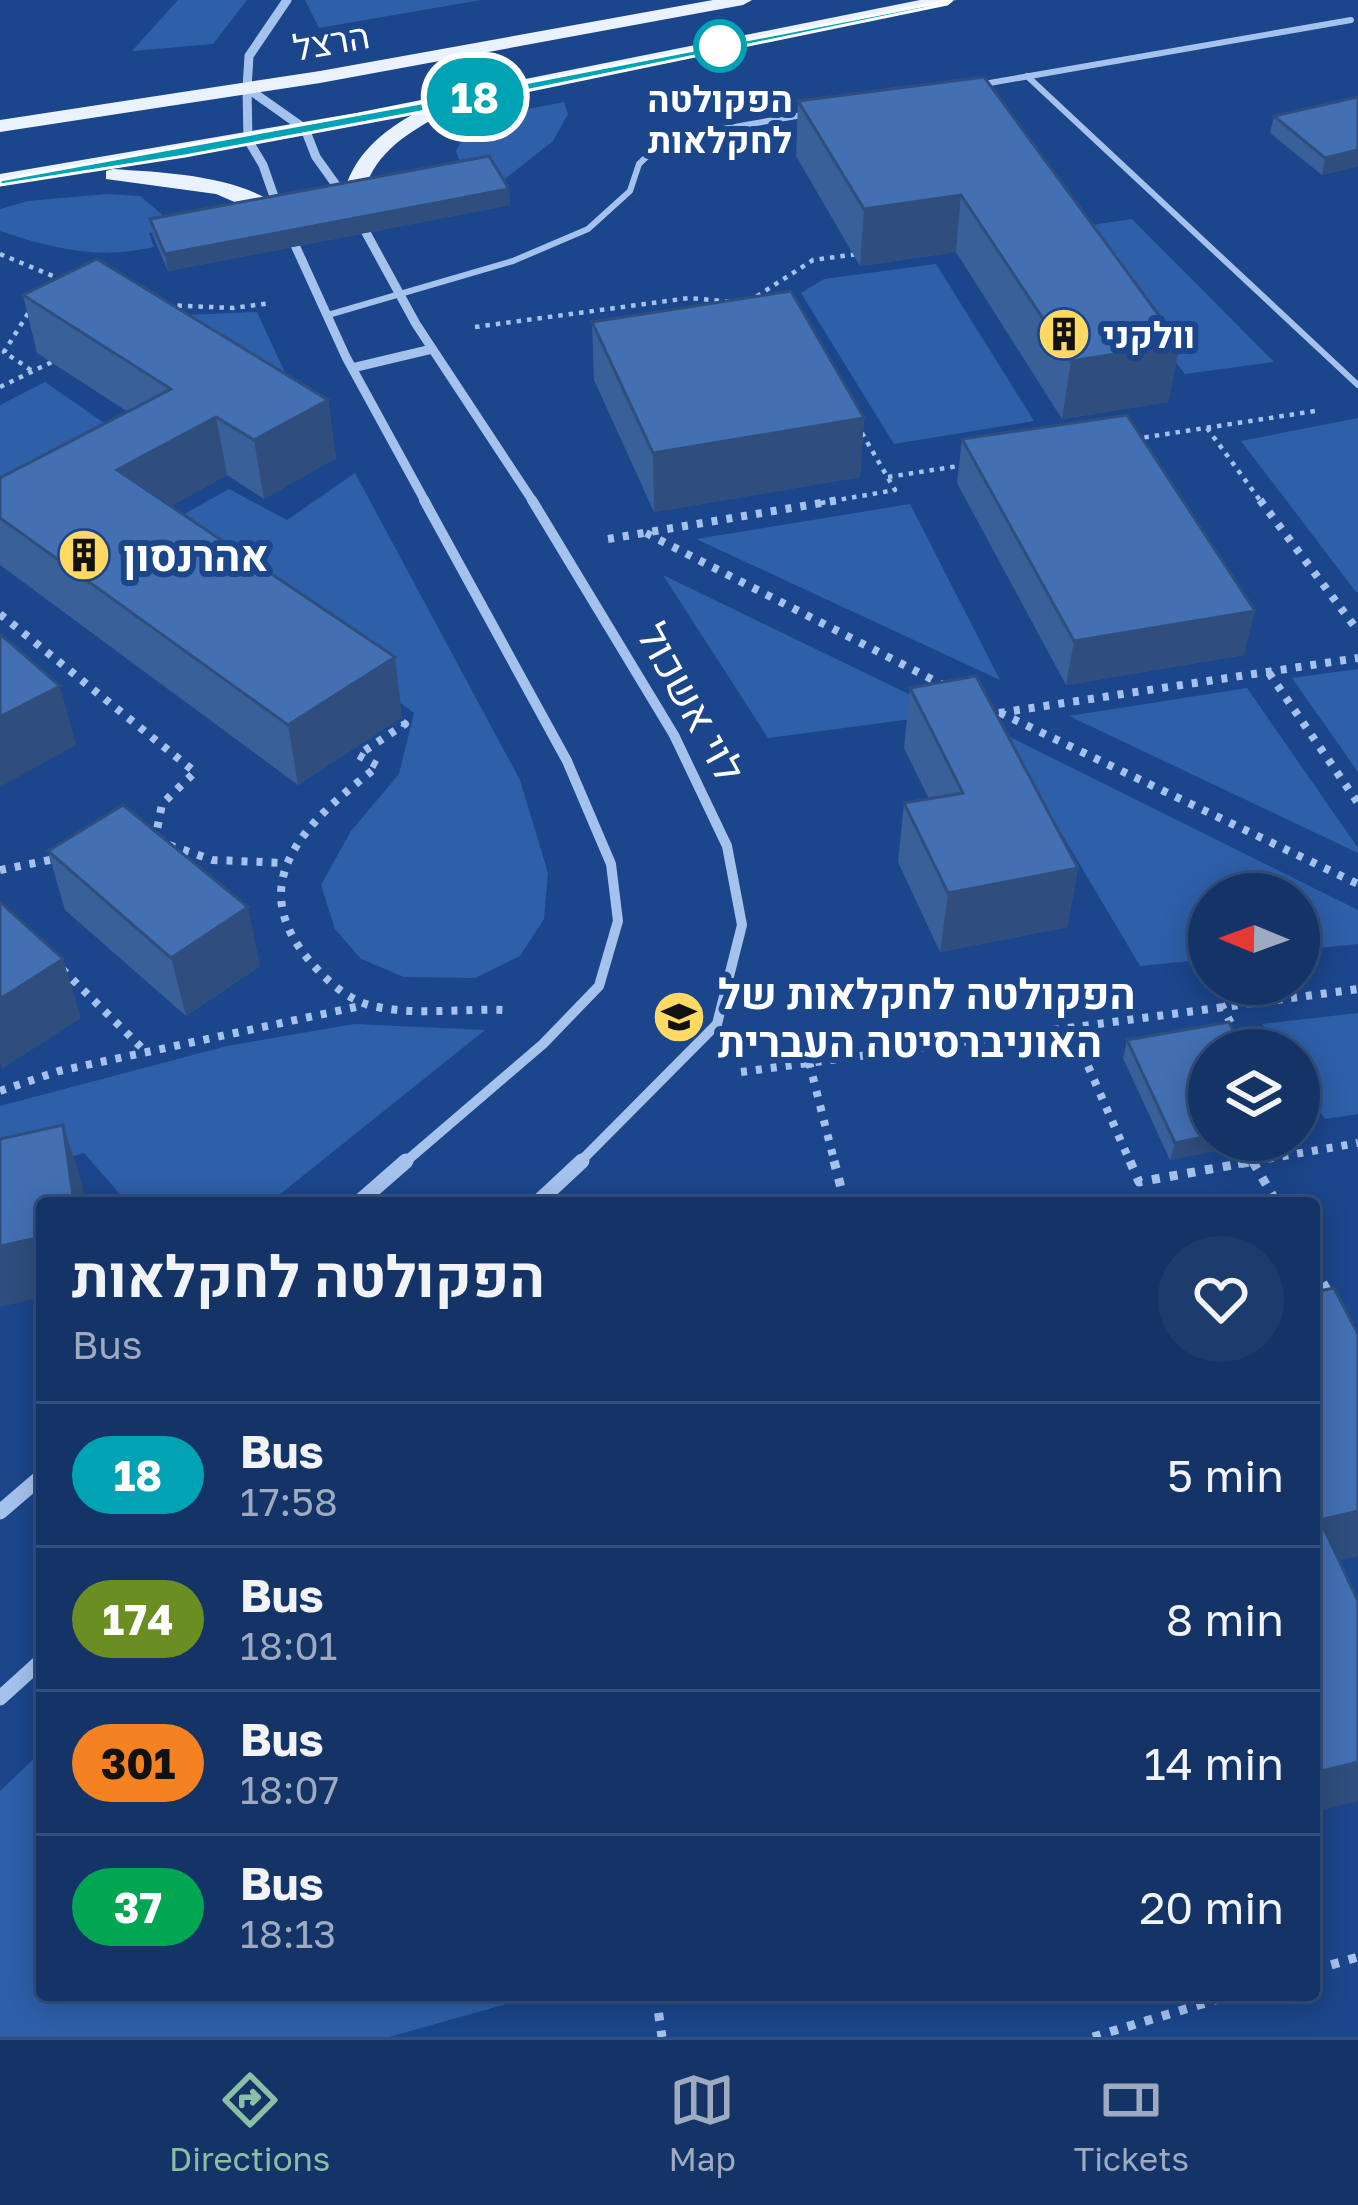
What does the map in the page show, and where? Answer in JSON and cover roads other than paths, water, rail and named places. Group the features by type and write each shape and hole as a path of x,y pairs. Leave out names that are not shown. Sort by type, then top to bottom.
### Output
{"main road":[{"name":"הרצל","path":"0,126 247,88 743,0"},
{"name":"הרצל","path":"0,180 448,102 947,0"},
{"path":"356,216 358,170 369,155 388,136 448,102"},
{"path":"35,175 187,182 258,201 286,226"}],"street":[{"path":"287,0 249,56 248,140 352,368 567,761 611,863 619,921 599,986 368,1197"},
{"path":"247,88 305,129 316,157 356,216"},
{"name":"לוי אשכול","path":"356,216 422,334 560,546 674,734 728,845 742,926 717,1024 663,1083 543,1197"},
{"path":"352,368 432,349"},
{"path":"0,1512 36,1481"},
{"path":"0,1698 36,1665"}],"lane":[{"path":"960,88 1352,20"},
{"path":"1027,76 1358,385"},
{"path":"328,315 513,261 588,229 629,191 639,164 665,139 826,111"}],"place":[{"name":"הפקולטה לחקלאות","path":"720,46"},
{"name":"וולקני","path":"1064,334"},
{"name":"אהרנסון","path":"84,555"},
{"name":"הפקולטה לחקלאות של האוניברסיטה העברית","path":"679,1017"}]}
